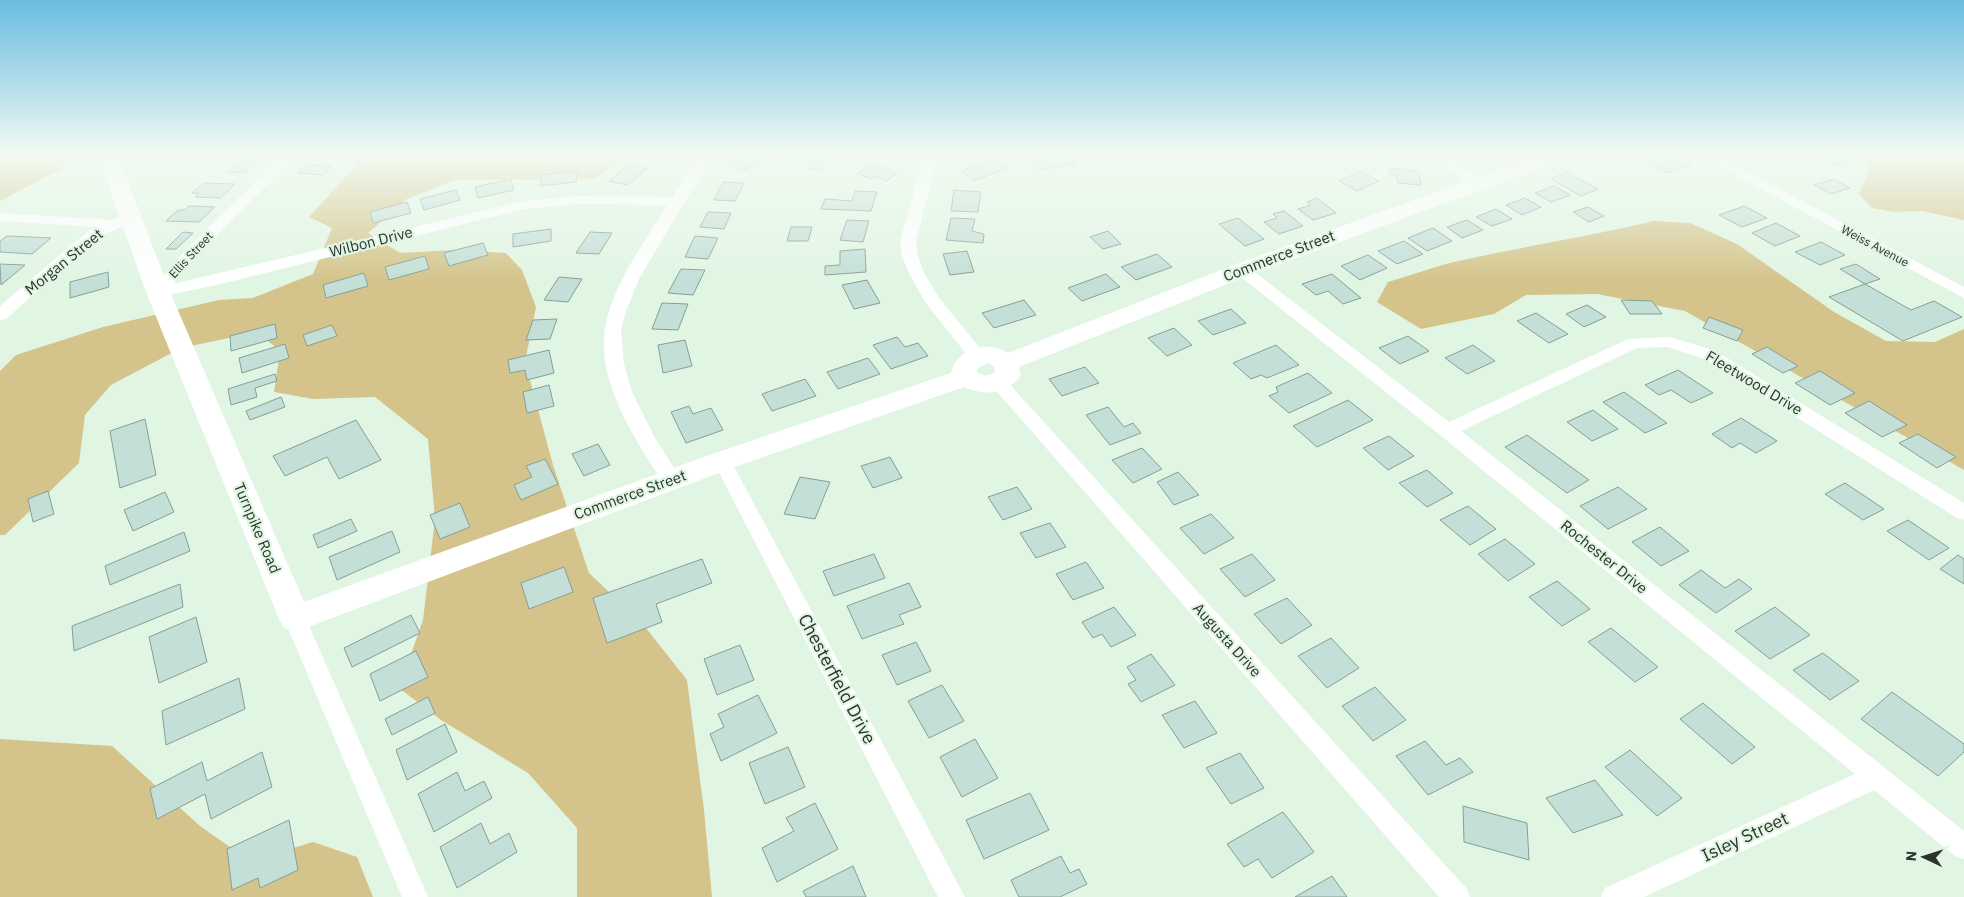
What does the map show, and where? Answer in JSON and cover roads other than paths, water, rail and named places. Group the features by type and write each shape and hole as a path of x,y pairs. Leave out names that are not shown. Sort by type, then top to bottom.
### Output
{"street":[{"name":"Turnpike Road","path":"117,198 122,220 158,292 295,619 415,897"},
{"name":"Ellis Street","path":"158,292 192,252 247,198"},
{"path":"672,479 657,458 622,389 615,366 613,343 614,321 621,299 678,198"},
{"path":"920,198 908,241 908,253 918,279 972,367 995,356 1002,373"},
{"name":"Commerce Street","path":"1002,373 1242,270 1435,198"},
{"name":"Weiss Avenue","path":"1786,198 1964,293"},
{"name":"Wilbon Drive","path":"158,292 217,280 524,205 578,200 676,201"},
{"path":"0,217 122,220"},
{"name":"Morgan Street","path":"0,315 91,236 122,220"},
{"name":"Rochester Drive","path":"1242,270 1446,430 1964,847"},
{"name":"Fleetwood Drive","path":"1446,430 1634,343 1669,342 1708,354 1964,512"},
{"name":"Commerce Street","path":"295,619 972,367"},
{"name":"Augusta Drive","path":"1002,373 1457,897"},
{"name":"Chesterfield Drive","path":"722,461 952,897"},
{"name":"Isley Street","path":"1614,897 1876,777"}]}
